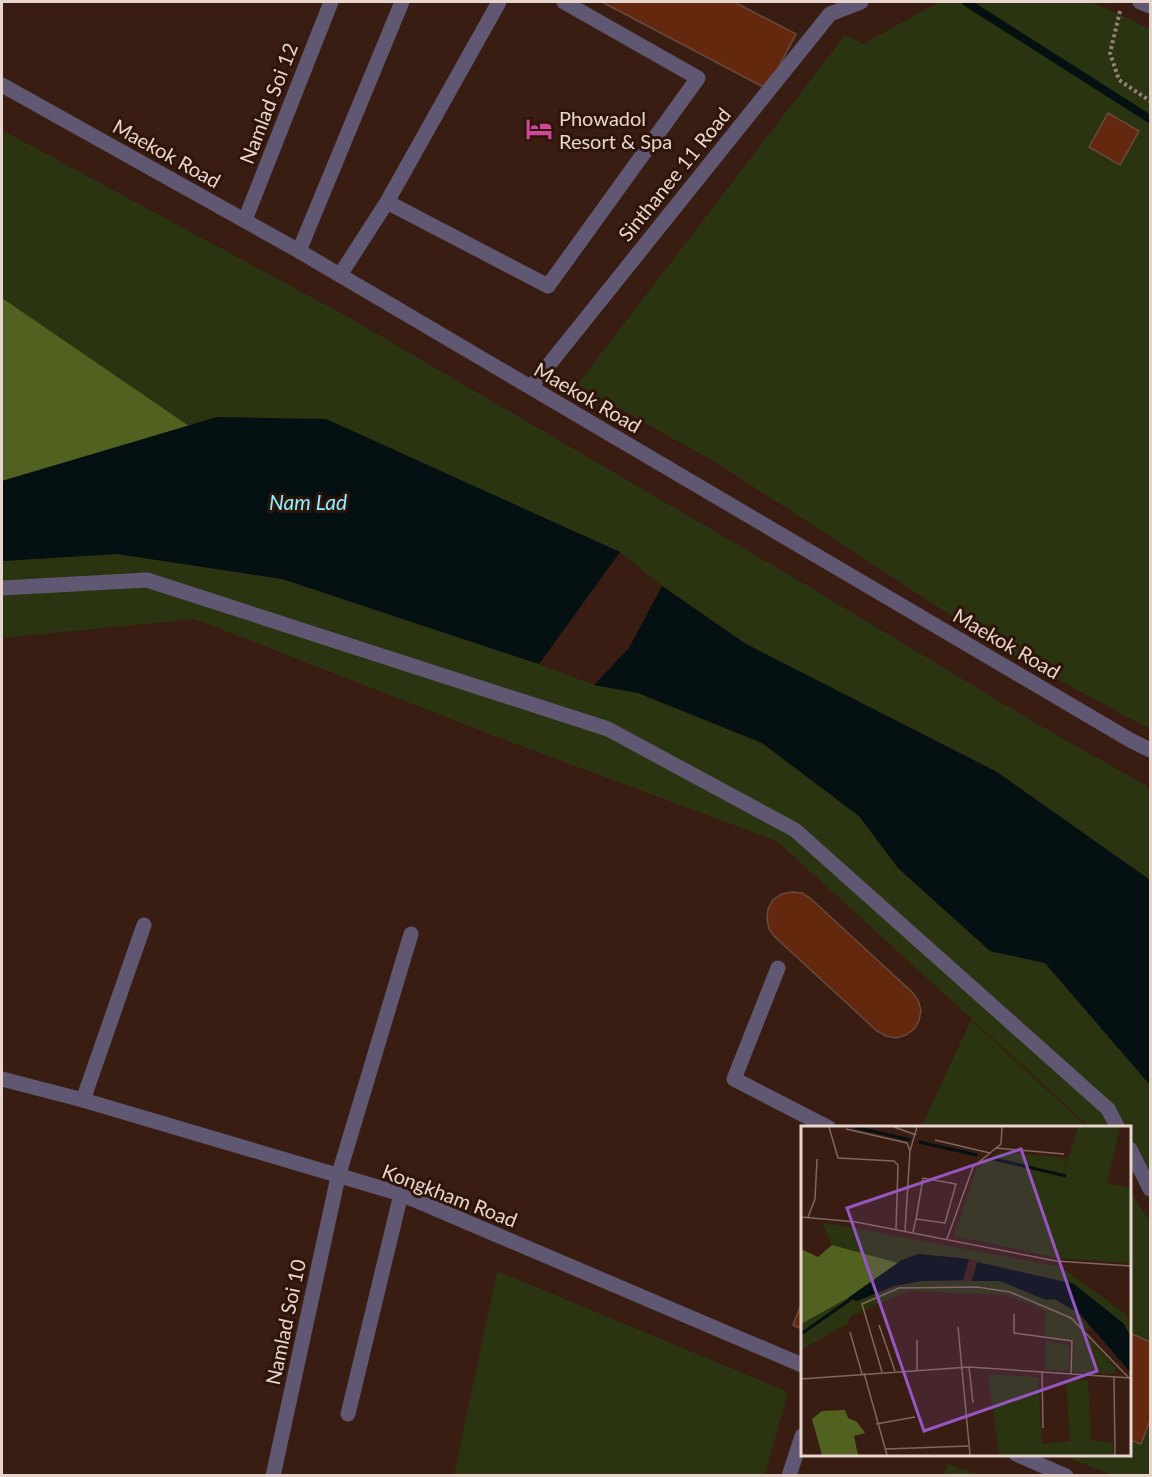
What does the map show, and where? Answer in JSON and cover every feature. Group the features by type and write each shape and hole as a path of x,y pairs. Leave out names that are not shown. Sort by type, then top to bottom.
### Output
{"street":[{"name":"Namlad Soi 12","path":"245,220 331,2"},
{"path":"299,251 402,2"},
{"path":"340,275 387,202 499,2"},
{"path":"387,202 548,286 698,78 564,2"},
{"name":"Sinthanee 11 Road","path":"531,387 830,14 861,2"},
{"path":"1140,2 1150,6"},
{"name":"Maekok Road","path":"2,85 299,251 1150,750"},
{"path":"2,588 147,580 608,729 795,830 1108,1109 1117,1126"},
{"path":"83,1100 144,924"},
{"name":"Namlad Soi 10","path":"273,1476 338,1176 411,934"},
{"path":"778,968 734,1079 825,1126"},
{"name":"Kongkham Road","path":"2,1079 83,1100 401,1194 801,1365"},
{"path":"1131,1151 1150,1189"},
{"path":"348,1414 401,1194"},
{"path":"789,1476 801,1439"},
{"path":"1018,1456 1066,1476"}],"path":[{"path":"1122,2 1110,53 1119,80 1150,101"}],"green space":[{"path":"939,2 1092,2 1150,29 1150,729 1012,655 717,463 577,385 845,35 863,44"},
{"path":"2,130 348,317 786,573 1039,725 1147,786 1150,791 1150,880 997,772 746,644 662,586 620,552 217,417 189,426 2,298"},
{"path":"2,298 189,426 2,481"},
{"path":"117,554 282,579 539,664 594,685 638,693 762,743 859,816 898,868 990,951 1045,963 1150,1085 1150,1183 1131,1165 1131,1126 1089,1126 777,841 497,737 195,619 2,638 2,561"},
{"path":"971,1020 1086,1126 921,1126"},
{"path":"1131,1193 1150,1222 1150,1475 1112,1475 1064,1456 1131,1456"},
{"path":"497,1271 788,1392 765,1475 454,1475"},
{"path":"947,1464 980,1475 944,1475"}],"water":[{"name":"Nam Lad","path":"217,417 326,419 620,552 539,664 282,579 117,554 2,561 2,481"},
{"path":"662,586 746,644 997,772 1150,880 1150,1085 1045,963 990,951 898,868 859,816 762,743 638,693 594,685 629,648"}],"building":[{"path":"602,2 734,2 796,34 767,89"},
{"path":"1108,113 1139,131 1120,165 1089,147"},
{"path":"802,893 810,898 912,992 921,1010 919,1021 914,1029 896,1038 877,1031 775,937 769,929 768,909 773,900 782,894"},
{"path":"801,1305 801,1329 793,1325"},
{"path":"1131,1333 1150,1342 1150,1420 1141,1444 1131,1440"}],"waterway":[{"path":"966,2 1150,119"}],"place":[{"name":"Phowadol Resort & Spa","path":"539,129"}]}
